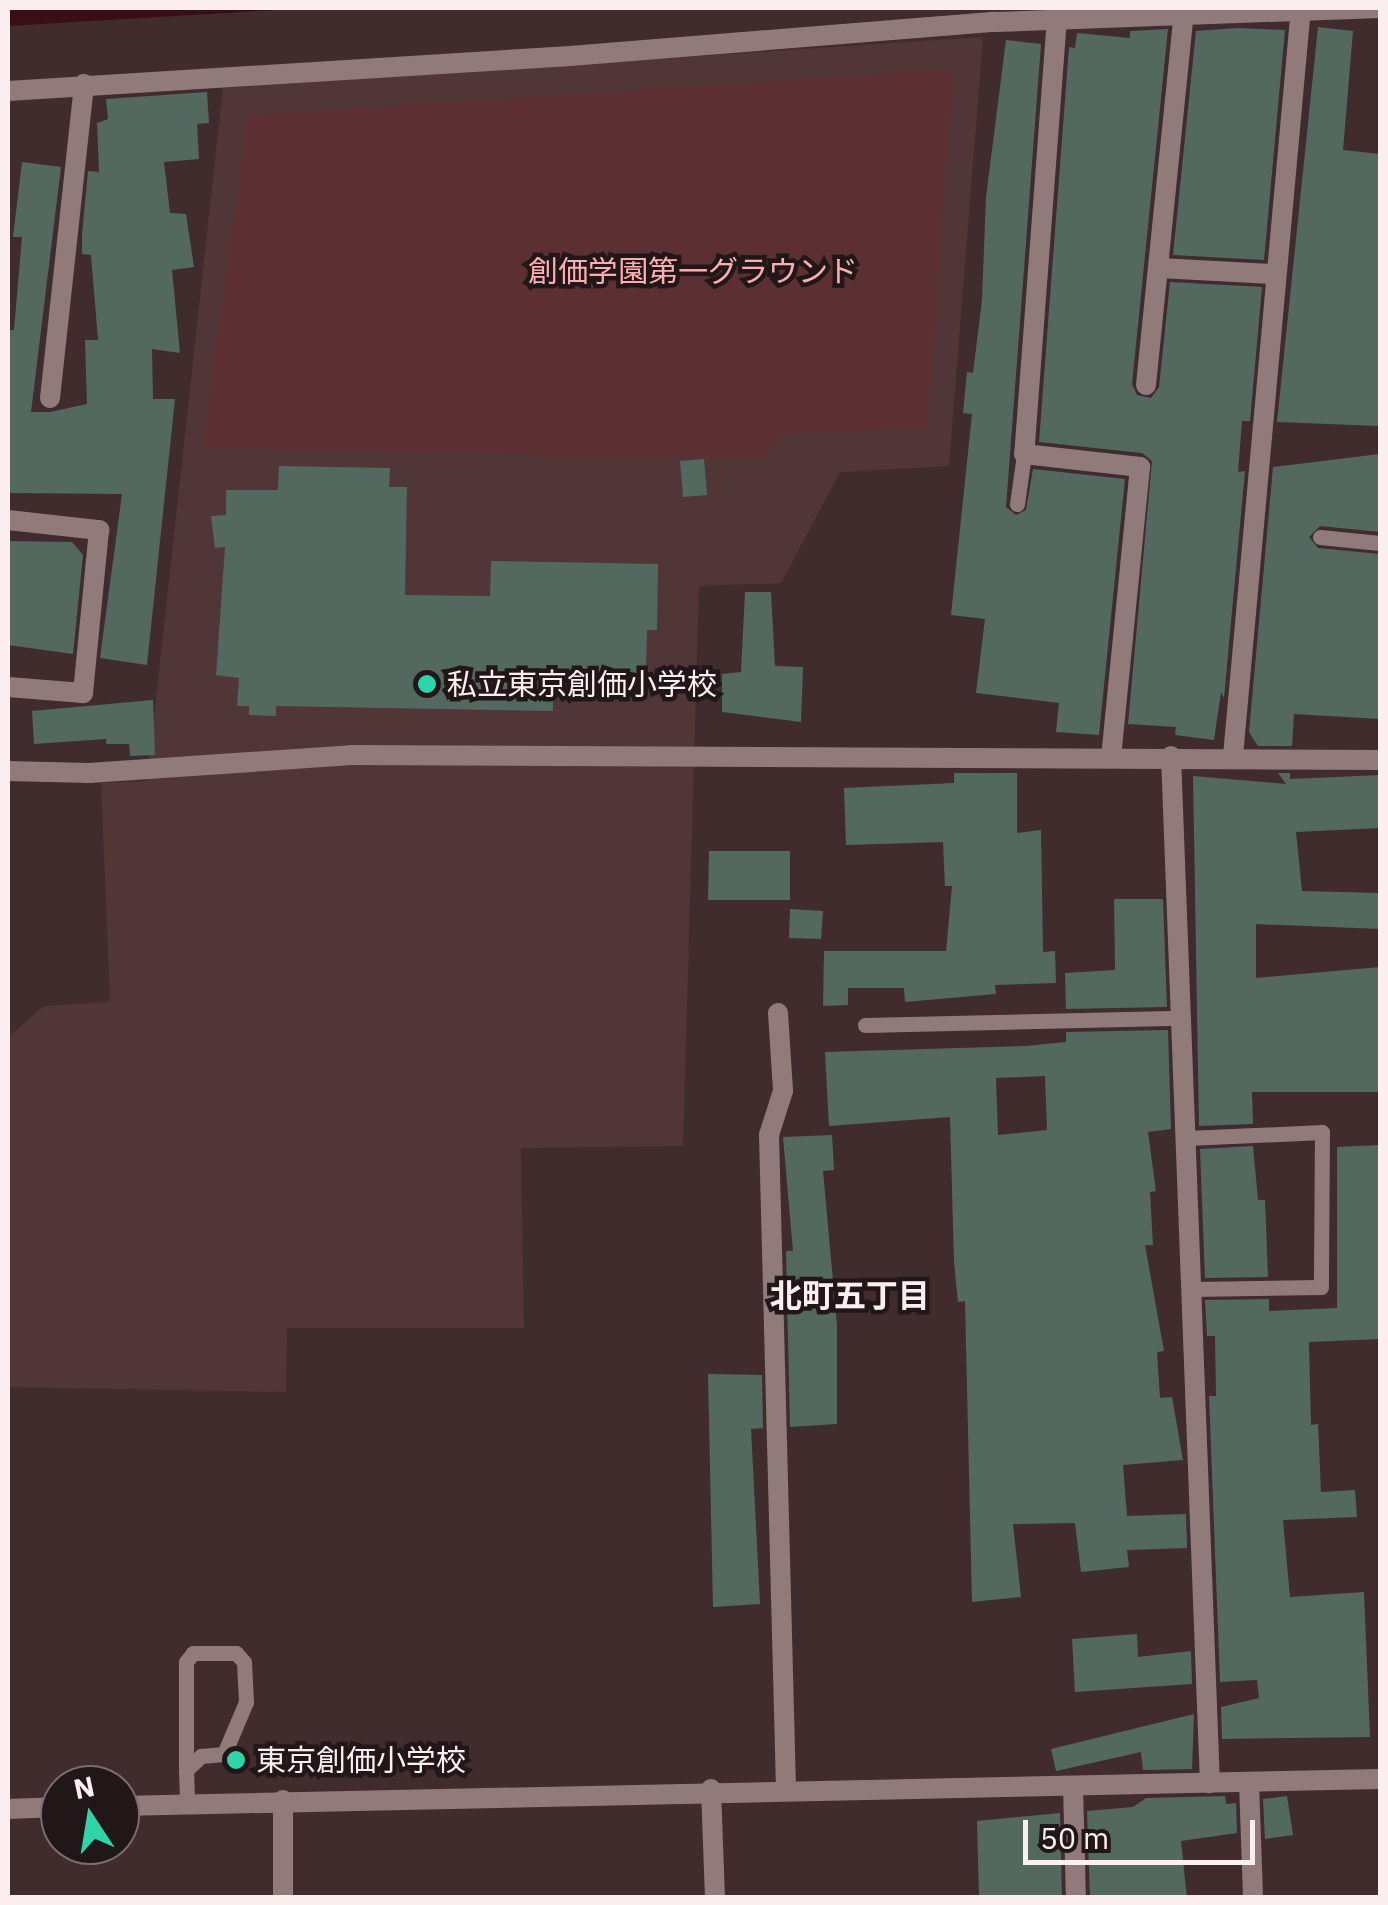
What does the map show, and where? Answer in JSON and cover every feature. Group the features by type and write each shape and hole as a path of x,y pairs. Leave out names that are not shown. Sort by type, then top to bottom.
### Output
{"street":[{"path":"1233,756 1301,8"},
{"path":"8,91 570,56 1058,18 1380,8"},
{"path":"1146,385 1184,13"},
{"path":"1058,18 1024,454 1140,467 1111,756"},
{"path":"50,398 84,84"},
{"path":"1159,268 1274,274"},
{"path":"8,520 99,530 83,693 8,687"},
{"path":"8,771 90,773 351,755 1233,756 1380,760"},
{"path":"1171,756 1210,1783"},
{"path":"778,1012 783,1090 768,1135 786,1788"},
{"path":"140,1805 712,1789 1380,1778"},
{"path":"1248,1782 1253,1898"},
{"path":"1072,1786 1076,1898"},
{"path":"712,1789 715,1898"},
{"path":"283,1800 283,1898"},
{"path":"8,1809 40,1808"}],"lane":[{"path":"1017,504 1024,454"},
{"path":"1320,537 1380,543"},
{"path":"865,1024 1182,1018"},
{"path":"1187,1138 1322,1132 1321,1288 1192,1289"},
{"path":"186,1770 201,1756 224,1754 246,1702 244,1662 236,1653 193,1653 186,1662 186,1770 186,1804"}],"shaded area":[{"path":"8,8 310,8 8,26"},
{"name":"私立東京創価小学校","path":"983,37 949,466 840,472 781,583 699,586 683,1146 521,1148 524,1328 287,1328 286,1392 9,1387 8,1037 44,1006 110,1002 101,783 147,781 223,88"}],"green space":[{"name":"創価学園第一グラウンド","path":"953,69 927,428 783,434 765,459 202,448 248,115"}],"building":[{"path":"1318,27 1353,31 1343,150 1380,154 1380,426 1277,422"},
{"path":"1168,29 1132,384 1137,395 1151,398 1159,387 1170,282 1262,287 1250,421 1242,421 1238,472 1245,471 1224,698 1221,692 1214,740 1175,735 1176,727 1128,724 1152,461 1142,453 1039,442 1069,47 1075,48 1077,33 1130,38 1130,31"},
{"path":"1285,30 1264,260 1173,255 1196,31"},
{"path":"1006,40 1041,44 1006,507 1016,515 1026,510 1033,469 1125,479 1099,735 1056,732 1059,703 976,693 985,619 951,615 972,414 963,413 967,372 973,373 982,300 986,197"},
{"path":"207,92 209,123 197,124 199,159 164,162 170,213 186,214 194,267 172,270 180,353 152,349 153,399 175,399 147,665 100,658 122,494 8,493 8,330 14,330 22,237 13,237 22,162 61,167 31,412 87,404 85,340 98,340 91,255 82,254 82,234 88,171 99,172 97,123 108,119 106,99"},
{"path":"1380,454 1380,532 1320,526 1309,537 1318,548 1380,554 1380,719 1294,714 1292,746 1258,746 1249,732 1273,467"},
{"path":"704,459 707,495 683,497 680,461"},
{"path":"279,466 390,468 389,487 407,487 405,595 490,596 491,561 658,564 657,630 647,630 646,677 553,675 553,711 276,706 276,716 249,715 249,706 237,706 239,678 216,675 225,547 215,548 211,516 226,515 226,490 278,490"},
{"path":"8,541 72,542 83,555 73,654 8,645"},
{"path":"745,592 771,592 775,666 803,667 801,722 722,712 722,674 741,672"},
{"path":"153,700 155,755 130,756 129,744 106,744 106,739 34,744 32,711"},
{"path":"954,773 1017,773 1017,833 1041,830 1043,952 1055,951 1056,983 995,985 996,994 905,1002 904,988 848,988 848,1005 823,1006 824,951 946,951 952,886 945,886 943,842 846,845 844,788 954,783"},
{"path":"1278,773 1290,773 1290,779 1380,775 1380,828 1296,832 1302,891 1380,893 1380,929 1256,924 1256,978 1380,967 1380,1092 1252,1092 1253,1124 1199,1126 1193,776 1286,784"},
{"path":"709,851 790,851 790,900 708,900"},
{"path":"1114,899 1163,899 1167,1007 1066,1009 1065,973 1115,970"},
{"path":"790,909 823,911 821,939 789,938"},
{"path":"1168,1030 1171,1129 1148,1132 1156,1191 1150,1192 1153,1245 1145,1245 1164,1351 1157,1352 1160,1398 1172,1397 1183,1460 1123,1465 1127,1516 1186,1514 1187,1548 1127,1550 1129,1567 1081,1572 1075,1523 1013,1524 1021,1597 972,1602 965,1301 958,1302 954,1262 950,1117 829,1126 825,1052 1026,1046 1066,1042 1066,1032","holes":["1045,1076 1047,1130 998,1135 996,1078"]},
{"path":"832,1135 834,1170 823,1171 837,1325 837,1424 790,1427 786,1251 793,1251 783,1137"},
{"path":"1380,1145 1380,1339 1309,1342 1311,1425 1318,1424 1321,1492 1355,1490 1357,1517 1283,1520 1290,1597 1364,1592 1370,1737 1222,1739 1221,1707 1259,1698 1257,1680 1220,1682 1209,1396 1216,1396 1215,1336 1207,1336 1205,1300 1269,1299 1269,1311 1337,1308 1337,1147"},
{"path":"1253,1146 1258,1200 1265,1200 1268,1277 1205,1278 1200,1149"},
{"path":"708,1374 762,1375 763,1428 751,1429 760,1604 713,1607"},
{"path":"1137,1634 1138,1657 1191,1651 1192,1684 1075,1692 1072,1639"},
{"path":"1194,1714 1192,1769 1143,1770 1141,1752 1056,1771 1051,1749"},
{"path":"1225,1796 1226,1804 1236,1803 1237,1833 1181,1841 1187,1898 1090,1898 1087,1811 1133,1807 1146,1798"},
{"path":"1287,1796 1293,1835 1265,1839 1263,1799"},
{"path":"1060,1813 1062,1898 979,1898 977,1821"}],"place":[{"name":"私立東京創価小学校","path":"427,684"},
{"name":"東京創価小学校","path":"236,1760"}],"district":[{"name":"北町五丁目","path":"850,1295"}]}
